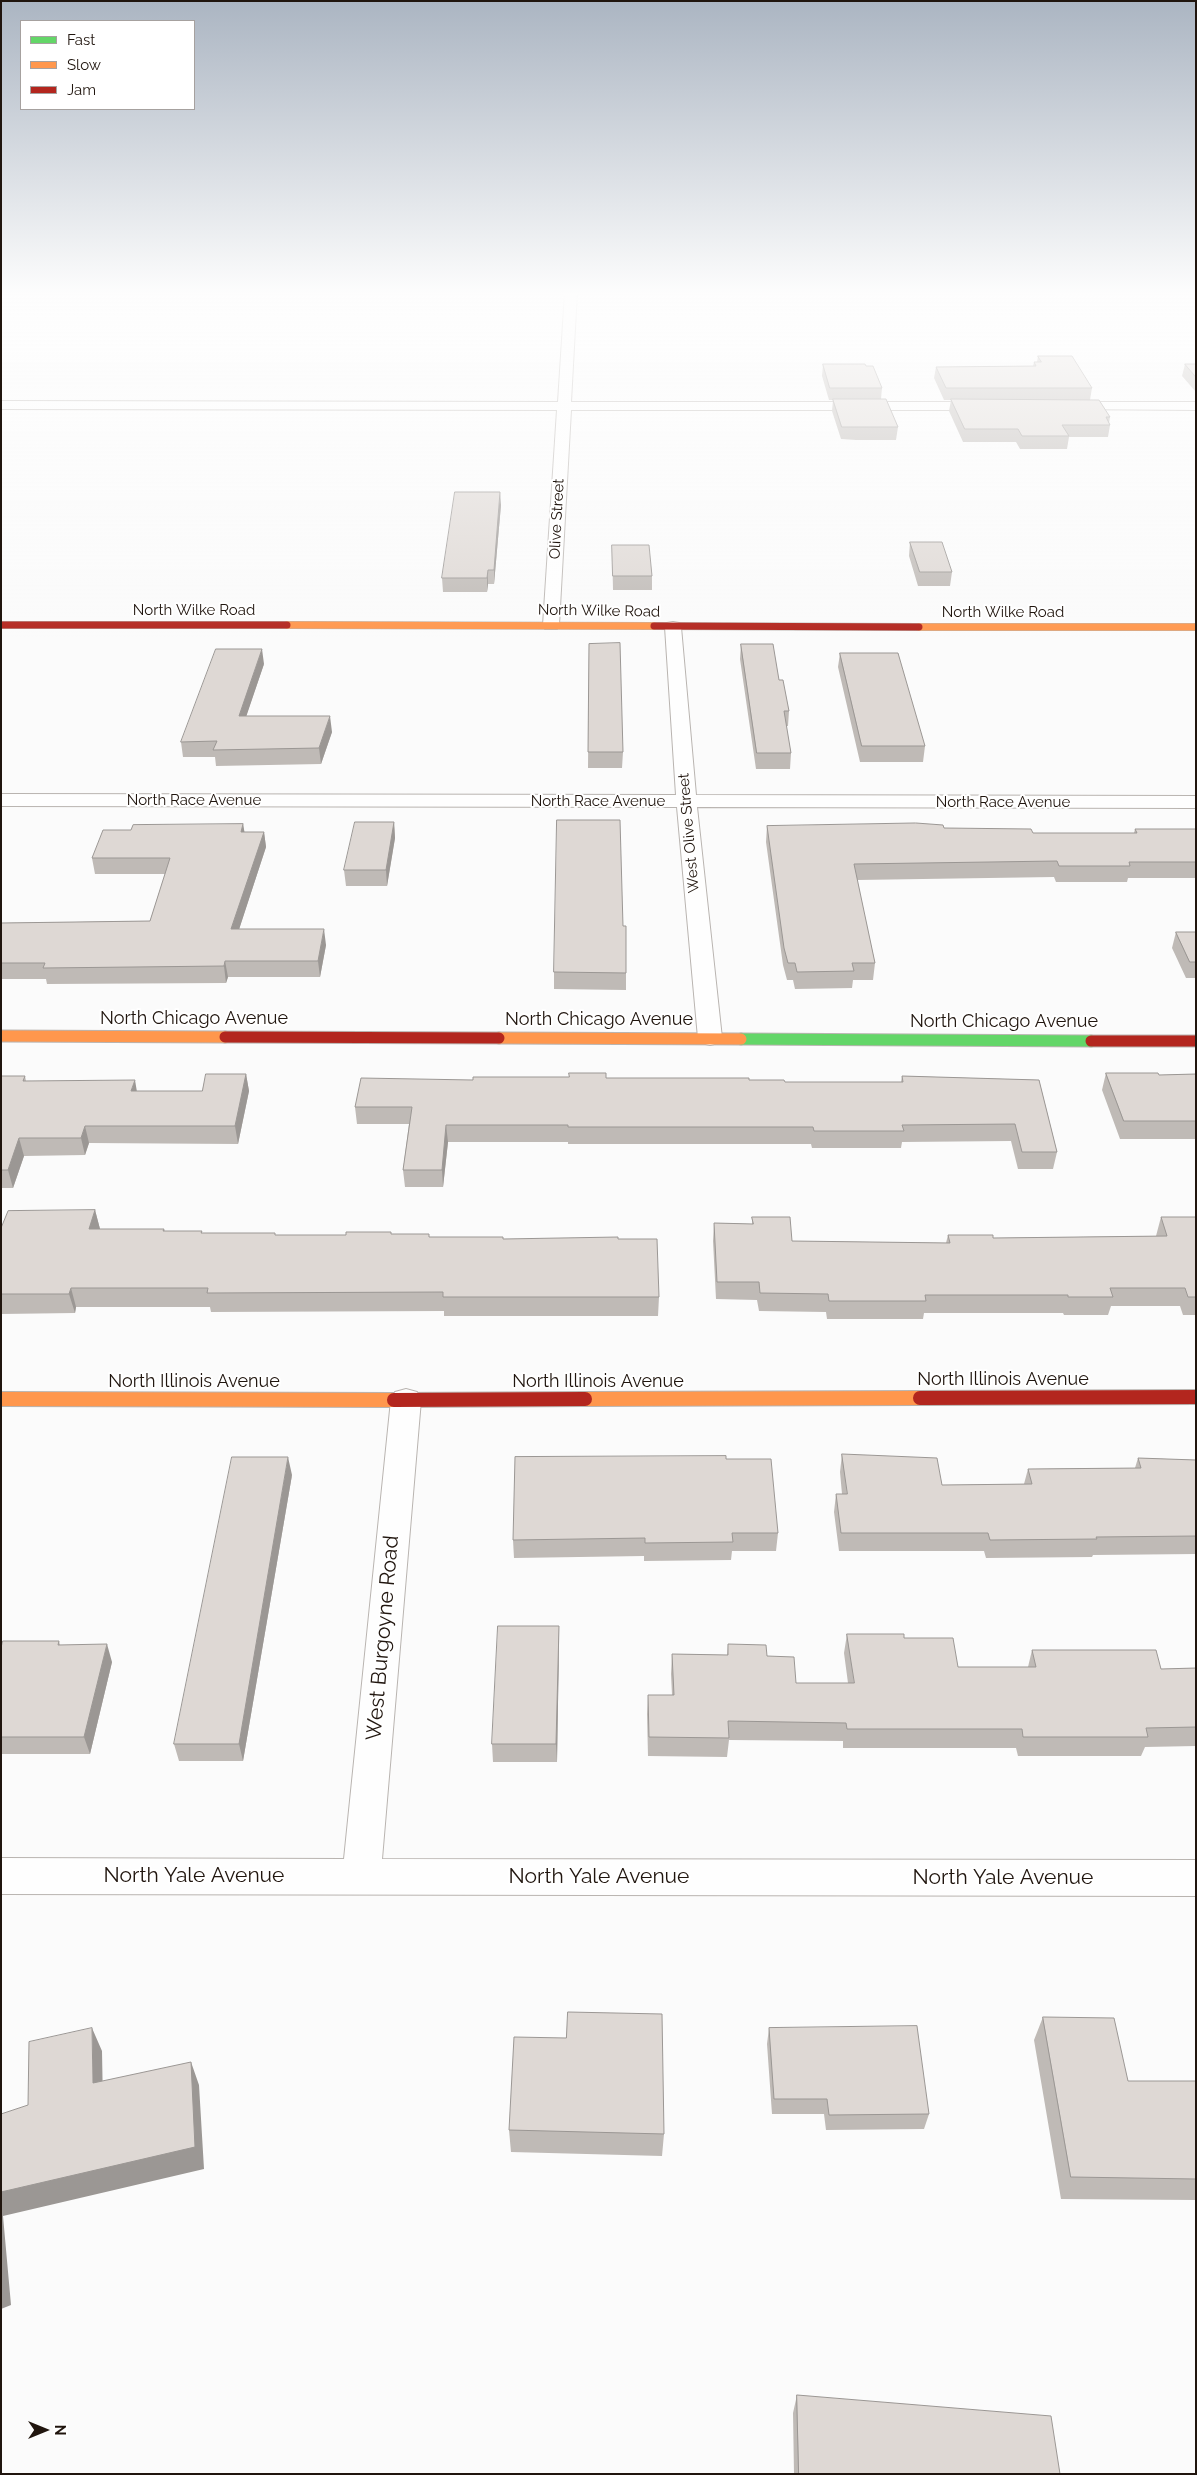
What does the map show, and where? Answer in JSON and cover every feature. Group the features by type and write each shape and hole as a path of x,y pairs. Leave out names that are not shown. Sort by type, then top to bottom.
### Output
{"street":[{"name":"Olive Street","path":"551,625 564,408"},
{"name":"North Wilke Road","path":"1,625 1196,627"},
{"name":"West Olive Street","path":"673,627 686,801 710,1038"},
{"name":"North Race Avenue","path":"1,800 1196,802"},
{"name":"North Chicago Avenue","path":"1,1036 1196,1041"},
{"name":"North Illinois Avenue","path":"1,1399 406,1400 1196,1397"},
{"name":"West Burgoyne Road","path":"361,1876 406,1400"},
{"name":"North Yale Avenue","path":"1,1876 1196,1878"}],"building":[{"path":"836,408 890,408 898,427 842,427"},
{"path":"955,408 1104,408 1110,417 1106,417 1110,425 1062,425 1069,436 1022,436 1018,429 965,429"},
{"path":"455,492 500,492 494,570 488,570 487,578 442,578"},
{"path":"910,542 942,542 952,572 920,572"},
{"path":"612,545 649,545 652,576 613,576"},
{"path":"620,643 623,752 588,752 589,644"},
{"path":"741,644 773,644 779,680 783,680 789,711 784,711 791,753 757,753"},
{"path":"216,649 262,649 239,716 330,716 319,748 213,750 217,741 181,742"},
{"path":"840,653 898,653 925,746 862,746"},
{"path":"557,820 620,820 623,926 626,926 626,973 554,972"},
{"path":"355,822 394,822 386,870 344,870"},
{"path":"916,823 943,825 944,828 1031,829 1033,833 1137,833 1135,829 1196,829 1196,862 1129,862 1130,866 1059,866 1057,861 854,864 875,963 852,963 854,971 797,972 795,963 788,963 784,948 767,826"},
{"path":"243,824 241,832 264,832 231,929 324,929 318,961 225,961 224,966 43,968 45,963 1,963 1,923 150,921 170,858 92,858 103,830 131,830 133,825"},
{"path":"1176,932 1196,932 1196,962 1190,962"},
{"path":"569,1073 606,1073 606,1078 749,1078 749,1080 784,1080 785,1082 903,1082 902,1076 1039,1080 1057,1152 1022,1152 1015,1124 902,1125 904,1131 814,1131 813,1127 446,1125 442,1170 403,1170 412,1107 355,1107 361,1078 473,1080 473,1077 569,1077"},
{"path":"1106,1073 1196,1074 1196,1121 1124,1121"},
{"path":"206,1074 246,1074 235,1126 85,1126 81,1138 19,1138 8,1170 1,1170 1,1076 25,1076 23,1081 135,1080 131,1091 202,1091"},
{"path":"95,1210 89,1229 164,1229 163,1231 275,1233 275,1235 346,1235 346,1232 391,1232 391,1234 429,1234 429,1237 503,1237 503,1239 618,1237 618,1239 657,1239 659,1297 443,1297 443,1292 207,1293 208,1288 71,1288 69,1294 1,1294 1,1228 8,1211"},
{"path":"752,1217 790,1217 792,1241 950,1243 948,1235 993,1235 993,1238 1167,1236 1161,1217 1196,1217 1196,1297 1188,1297 1185,1288 1110,1288 1113,1297 1068,1297 1068,1295 925,1295 926,1301 829,1301 828,1294 760,1293 759,1282 717,1282 714,1223 753,1224"},
{"path":"842,1454 937,1458 942,1485 1032,1484 1028,1469 1141,1468 1138,1458 1196,1460 1196,1536 990,1540 988,1533 841,1533 836,1494 847,1494"},
{"path":"726,1456 726,1459 771,1459 778,1533 732,1533 733,1542 645,1543 645,1538 513,1540 515,1457"},
{"path":"232,1457 288,1457 239,1744 174,1744"},
{"path":"498,1626 559,1626 556,1744 492,1744"},
{"path":"847,1634 904,1634 904,1638 953,1638 958,1667 1036,1667 1032,1650 1156,1650 1161,1669 1196,1668 1196,1727 1146,1728 1148,1737 1023,1737 1022,1729 847,1729 846,1723 728,1721 729,1738 649,1737 648,1695 674,1695 672,1654 728,1655 728,1644 766,1645 767,1656 794,1657 796,1683 854,1683"},
{"path":"3,1641 59,1641 58,1645 107,1644 84,1737 1,1737 1,1648"},
{"path":"568,2012 662,2014 664,2134 509,2130 514,2037 566,2038"},
{"path":"1043,2017 1114,2018 1128,2081 1196,2081 1196,2179 1071,2177"},
{"path":"917,2026 929,2114 829,2115 827,2099 774,2099 769,2028"},
{"path":"92,2028 93,2083 191,2062 195,2147 1,2192 1,2114 28,2105 29,2042"},
{"path":"797,2395 1051,2416 1060,2474 799,2474"}],"traffic: fast":[{"path":"741,1039 1091,1041"}],"traffic: slow":[{"path":"287,625 654,626"},
{"path":"919,627 1196,627"},
{"path":"1,1036 225,1037"},
{"path":"499,1038 741,1039"},
{"path":"585,1399 920,1398"},
{"path":"1,1399 394,1400"}],"traffic: jam":[{"path":"1,625 287,625"},
{"path":"654,626 919,627"},
{"path":"225,1037 499,1038"},
{"path":"1091,1041 1196,1041"},
{"path":"920,1398 1196,1397"},
{"path":"394,1400 585,1399"}]}
